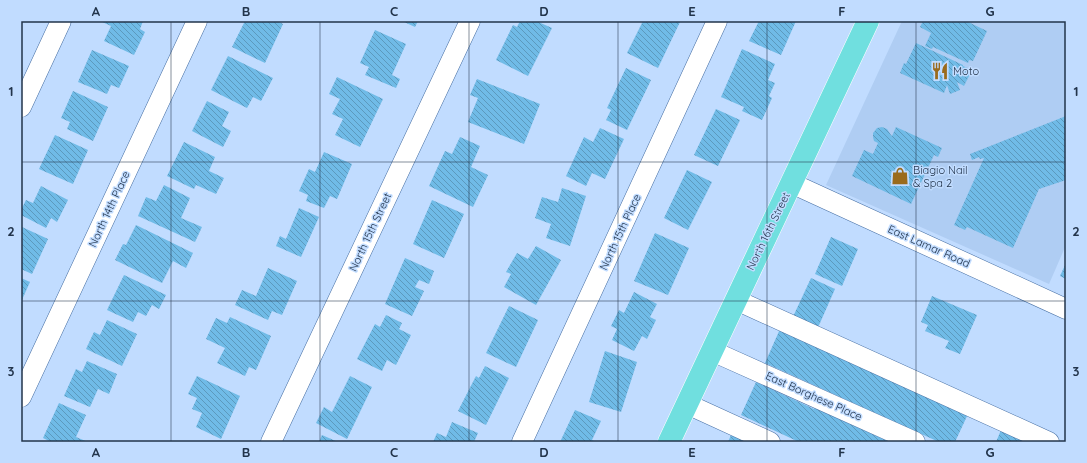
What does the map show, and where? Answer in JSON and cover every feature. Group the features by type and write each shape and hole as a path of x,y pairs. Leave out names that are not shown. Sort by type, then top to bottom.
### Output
{"main road":[{"name":"North 16th Street","path":"669,442 868,21"}],"street":[{"path":"21,107 61,21"},
{"name":"North 14th Place","path":"21,396 197,21"},
{"name":"North 15th Street","path":"271,442 470,21"},
{"name":"North 15th Place","path":"522,442 717,21"},
{"name":"East Lamar Road","path":"791,184 1066,309"},
{"path":"736,300 1049,442"},
{"name":"East Borghese Place","path":"712,351 915,442"},
{"path":"687,404 770,442"}],"shaded area":[{"path":"902,21 1066,21 1066,245 1049,284 826,185"}],"building":[{"path":"100,21 143,21 140,29 145,32 134,55 104,41 111,26"},
{"path":"245,21 277,21 283,24 265,63 232,47"},
{"path":"402,21 418,21 415,27"},
{"path":"520,21 536,21 552,28 528,76 496,60 513,25 517,27"},
{"path":"643,21 680,22 658,68 627,53"},
{"path":"759,21 796,21 781,55 749,41"},
{"path":"923,21 966,21 987,31 973,61 969,60 968,63 933,47 932,49 925,46 931,33 920,27"},
{"path":"375,30 406,44 392,75 400,79 396,88 365,75 369,67 360,63"},
{"path":"916,43 972,70 964,86 957,82 960,90 950,94 947,85 944,93 900,73"},
{"path":"742,49 775,64 768,80 775,83 769,96 772,98 762,120 742,111 744,107 721,97"},
{"path":"92,50 129,66 119,88 111,85 107,94 78,82"},
{"path":"228,56 273,78 261,101 253,97 247,108 211,90"},
{"path":"626,68 651,80 627,130 606,120 611,110 607,108"},
{"path":"337,77 383,99 360,147 335,135 343,119 332,114 340,99 329,94"},
{"path":"477,79 540,104 524,144 468,122 478,98 470,95"},
{"path":"73,91 108,107 93,141 67,129 70,122 61,118"},
{"path":"207,101 229,112 222,126 231,131 223,147 192,131"},
{"path":"716,109 740,120 718,166 694,155"},
{"path":"1066,116 1066,180 1039,189 1013,248 967,227 965,230 954,225 984,158 980,159 979,157 972,160 970,154"},
{"path":"882,127 887,129 892,136 896,127 942,148 938,157 934,155 911,204 852,176 864,150 873,154 878,143 874,141 873,133 877,128"},
{"path":"600,128 624,139 605,179 592,173 586,186 566,176 584,137 593,142"},
{"path":"55,135 88,150 73,184 39,169"},
{"path":"460,137 480,146 471,167 488,175 473,207 429,186 445,151 452,154"},
{"path":"184,142 215,157 209,171 224,178 216,194 196,185 194,189 167,176"},
{"path":"324,152 352,164 337,199 330,196 324,208 306,201 308,195 299,191 309,169 315,172"},
{"path":"687,170 712,182 688,230 664,218"},
{"path":"164,185 190,198 181,218 202,227 195,242 138,216 146,197 156,201"},
{"path":"41,186 68,200 57,222 51,218 46,228 21,215 21,210 26,200 33,203"},
{"path":"562,188 586,196 570,246 546,238 551,224 535,218 542,197 558,202"},
{"path":"432,200 464,214 444,258 413,244"},
{"path":"299,208 319,217 301,257 276,246 280,236 286,239"},
{"path":"136,225 193,253 186,268 173,261 162,283 115,260 123,244 126,245"},
{"path":"22,227 48,239 32,274 21,269"},
{"path":"655,233 689,248 668,295 634,281"},
{"path":"831,237 858,249 842,286 815,274"},
{"path":"536,246 561,260 536,305 504,287 511,274 506,272 517,253 528,259"},
{"path":"405,258 434,271 429,284 419,280 415,287 424,291 412,316 385,304"},
{"path":"1066,263 1066,279 1060,276"},
{"path":"268,268 297,281 282,315 272,311 268,320 235,305 242,290 256,296"},
{"path":"124,275 166,295 159,309 152,305 146,316 138,312 133,322 107,310"},
{"path":"21,278 30,282 21,302"},
{"path":"811,278 835,289 816,332 791,321"},
{"path":"634,292 657,304 650,317 656,320 647,339 642,336 634,351 612,340 617,329 611,326 619,310 624,313"},
{"path":"932,296 977,315 960,354 945,348 949,341 925,331 928,325 921,322"},
{"path":"509,306 538,320 516,367 486,353"},
{"path":"386,315 402,323 399,329 411,335 396,365 387,360 382,371 357,359 375,324 380,327"},
{"path":"230,317 271,336 256,370 249,367 245,376 217,363 225,348 206,339 216,318 227,323"},
{"path":"107,320 137,334 122,366 86,349 94,332 100,335"},
{"path":"780,329 968,414 955,442 939,442 765,363"},
{"path":"605,351 637,362 621,412 589,402"},
{"path":"87,361 117,374 109,394 98,389 90,407 64,396 76,369 82,372"},
{"path":"485,366 509,378 486,425 458,411 476,376 479,378"},
{"path":"197,376 240,396 221,439 196,427 202,413 192,409 197,398 188,394"},
{"path":"350,376 372,387 347,439 316,423 324,407 332,412"},
{"path":"756,382 890,442 799,442 741,415"},
{"path":"59,403 86,415 76,437 88,442 51,442 43,438"},
{"path":"575,410 601,421 592,440 596,442 560,442"},
{"path":"452,422 478,433 474,442 433,442 437,433 446,437"},
{"path":"1001,430 1026,440 1025,442 996,442"},
{"path":"322,435 338,442 319,442"},
{"path":"731,435 747,442 728,442"}],"place":[{"name":"Moto","path":"940,71"},
{"name":"Biagio Nail & Spa 2","path":"900,176"}]}
